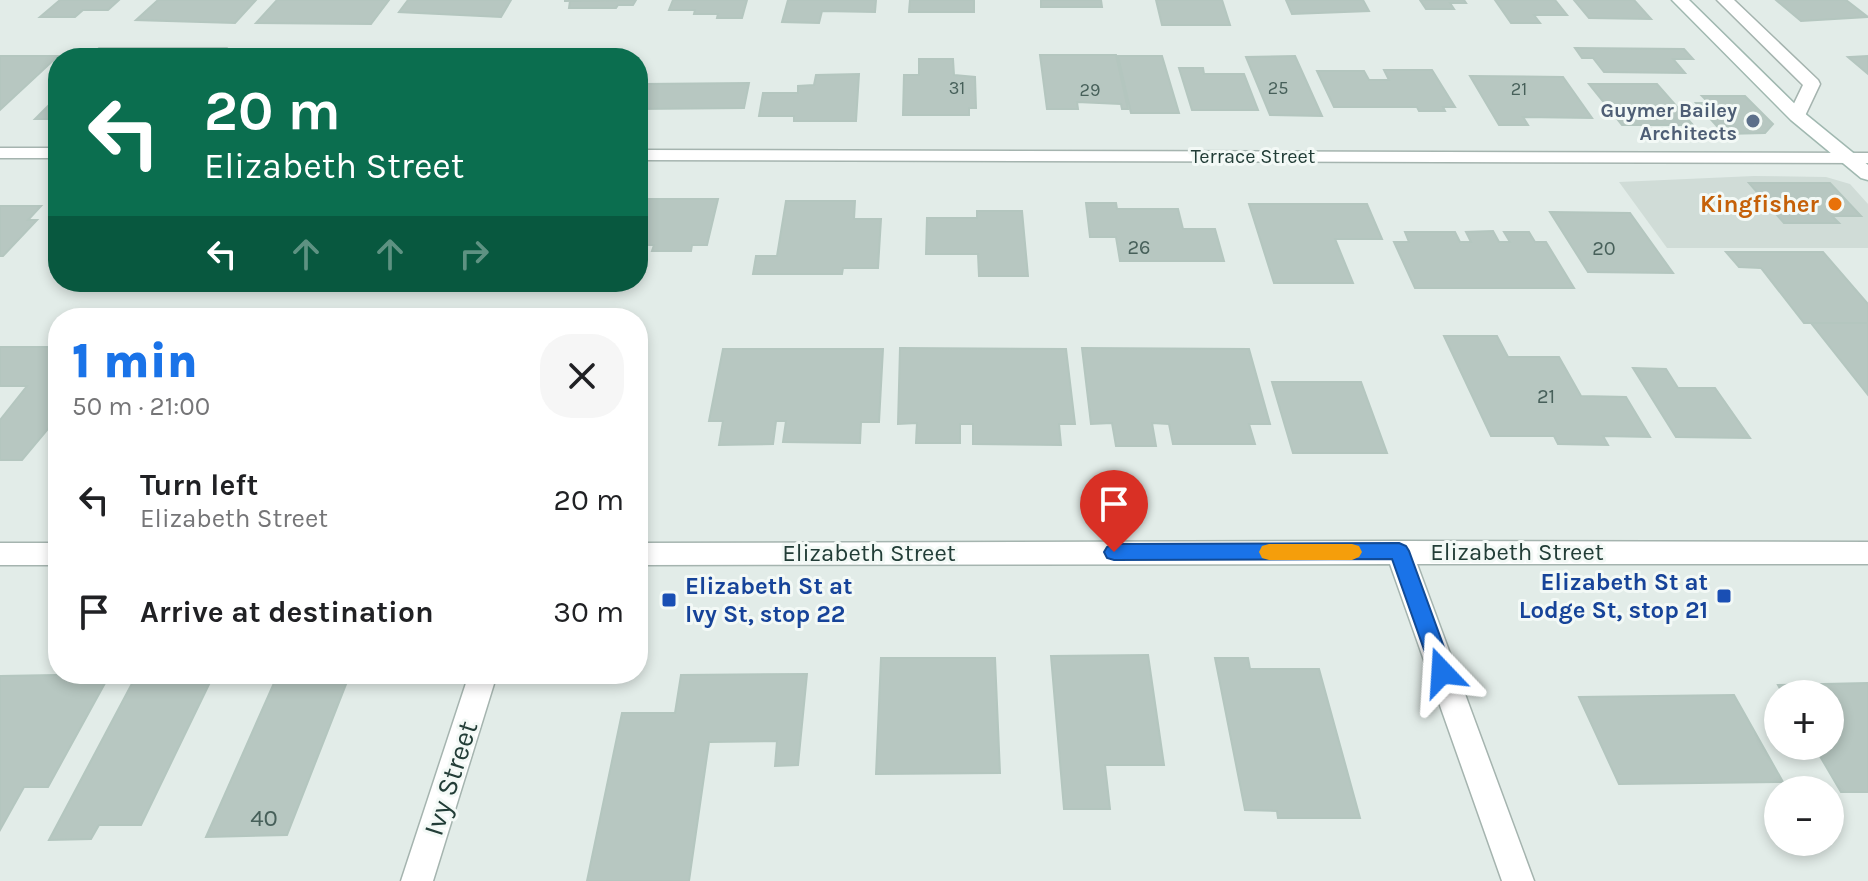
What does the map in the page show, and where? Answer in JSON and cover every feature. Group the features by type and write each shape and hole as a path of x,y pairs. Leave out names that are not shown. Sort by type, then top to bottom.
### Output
{"street":[{"path":"1680,0 1797,116 1868,174"},
{"path":"1725,0 1812,84 1797,116"},
{"path":"0,153 48,153"},
{"name":"Terrace Street","path":"648,155 1868,158"},
{"path":"1399,551 1518,881"},
{"name":"Elizabeth Street","path":"648,554 1868,553"},
{"path":"0,554 48,554"},
{"name":"Ivy Street","path":"417,881 480,684"}],"shaded area":[{"path":"1754,176 1826,177 1850,184 1868,204 1868,248 1667,248 1619,182"}],"building":[{"path":"60,0 119,0 108,10 83,10 75,17 40,17"},
{"path":"158,0 256,0 235,23 136,20"},
{"path":"277,0 389,0 371,24 256,23"},
{"path":"408,0 511,0 501,17 399,12"},
{"path":"636,0 633,5 618,5 616,8 569,8 570,1 564,1"},
{"path":"673,0 747,0 742,18 717,18 718,14 694,14 695,10 669,10"},
{"path":"788,0 876,0 875,12 822,11 819,23 782,22"},
{"path":"910,0 974,0 974,12 909,12"},
{"path":"1041,0 1101,0 1102,7 1041,7"},
{"path":"1156,0 1222,0 1230,25 1162,25"},
{"path":"1286,0 1363,0 1369,11 1292,14"},
{"path":"1420,0 1464,0 1466,3 1450,3 1454,9 1426,9"},
{"path":"1495,0 1555,0 1567,15 1534,15 1540,23 1511,23"},
{"path":"1574,0 1634,0 1651,19 1589,18"},
{"path":"1776,0 1846,0 1868,17 1801,21"},
{"path":"1575,48 1684,49 1693,59 1673,59 1685,73 1604,72 1593,58 1582,58"},
{"path":"1040,55 1116,55 1128,109 1122,109 1121,104 1077,102 1078,109 1047,109"},
{"path":"0,56 48,56 48,65 0,110"},
{"path":"1118,56 1162,56 1179,113 1131,113"},
{"path":"1295,56 1322,116 1270,115 1246,57"},
{"path":"1868,56 1868,74 1848,57"},
{"path":"919,59 953,59 954,75 975,77 976,108 969,108 969,115 903,115 904,75 919,75"},
{"path":"1179,68 1203,68 1204,74 1244,74 1258,110 1192,110"},
{"path":"1384,70 1432,70 1455,107 1443,107 1445,111 1419,111 1417,107 1334,107 1317,71 1364,71 1369,80 1389,80"},
{"path":"859,74 856,121 794,121 794,116 759,116 763,93 798,93 798,86 814,85 816,75"},
{"path":"1470,76 1563,77 1592,118 1523,117 1528,125 1499,125"},
{"path":"749,83 744,108 648,109 648,84"},
{"path":"1589,84 1657,84 1693,125 1622,125"},
{"path":"1702,96 1745,96 1773,124 1765,133 1724,134 1696,103 1709,103"},
{"path":"48,106 48,119 35,119"},
{"path":"1749,183 1830,183 1861,216 1832,216 1839,223 1784,223"},
{"path":"648,199 718,199 707,245 692,245 691,251 652,251 654,245 648,245"},
{"path":"786,201 855,201 854,219 881,219 878,268 843,268 842,274 753,274 756,256 777,256"},
{"path":"1086,203 1116,203 1117,209 1178,209 1183,229 1215,229 1224,261 1120,261 1116,237 1090,237"},
{"path":"1249,204 1367,204 1382,239 1335,239 1353,283 1274,283"},
{"path":"0,206 41,206 28,220 37,220 3,256 0,256"},
{"path":"977,211 1022,211 1028,276 979,276 978,254 926,254 927,218 977,218"},
{"path":"1550,212 1630,213 1673,273 1588,272"},
{"path":"1493,231 1499,242 1510,242 1504,232 1529,232 1535,242 1546,242 1574,288 1415,288 1394,242 1409,242 1405,232 1455,232 1460,242 1471,242 1466,232"},
{"path":"1726,252 1823,252 1868,304 1868,323 1804,323 1761,268 1739,267"},
{"path":"1811,323 1868,323 1868,395"},
{"path":"1444,336 1497,336 1508,357 1559,357 1581,396 1626,397 1650,437 1603,436 1608,445 1558,444 1554,436 1491,436"},
{"path":"0,347 48,347 48,429 22,460 0,460 0,420 27,386 0,386"},
{"path":"900,348 1066,349 1075,424 1059,424 1061,445 973,444 973,424 960,424 960,443 916,443 917,423 898,424"},
{"path":"1082,348 1249,349 1270,424 1249,424 1255,444 1173,444 1169,424 1152,423 1156,446 1116,446 1112,423 1091,424"},
{"path":"723,349 883,349 879,422 861,422 860,443 783,442 786,421 776,421 773,444 719,445 723,421 709,421"},
{"path":"1633,368 1666,369 1678,388 1715,388 1750,438 1676,437"},
{"path":"1272,382 1361,382 1387,453 1293,453"},
{"path":"1148,655 1164,765 1105,765 1110,809 1064,809 1051,656"},
{"path":"881,658 995,658 1000,773 876,774"},
{"path":"1215,658 1248,658 1250,669 1319,669 1360,818 1278,818 1277,811 1245,810"},
{"path":"807,674 798,765 775,766 777,741 709,742 689,881 587,881 622,713 675,713 681,675"},
{"path":"48,675 48,684 105,684 48,787 24,787 0,830 0,676"},
{"path":"1868,683 1868,792 1844,792 1844,776 1832,776 1822,760 1844,760 1844,684"},
{"path":"132,684 209,684 141,825 99,825 91,839 49,840"},
{"path":"274,684 346,684 287,835 206,837"},
{"path":"1734,695 1764,748 1764,760 1771,760 1780,776 1764,776 1764,782 1619,784 1579,697"}],"slow traffic":[{"path":"1269,552 1352,552"}],"place":[{"name":"Guymer Bailey Architects","path":"1753,121"},
{"name":"Kingfisher","path":"1835,204"},
{"name":"Elizabeth St at Lodge St, stop 21","path":"1724,596"},
{"name":"Elizabeth St at Ivy St, stop 22","path":"669,600"}],"route":[{"path":"1114,552 1399,551 1442,672"}]}
